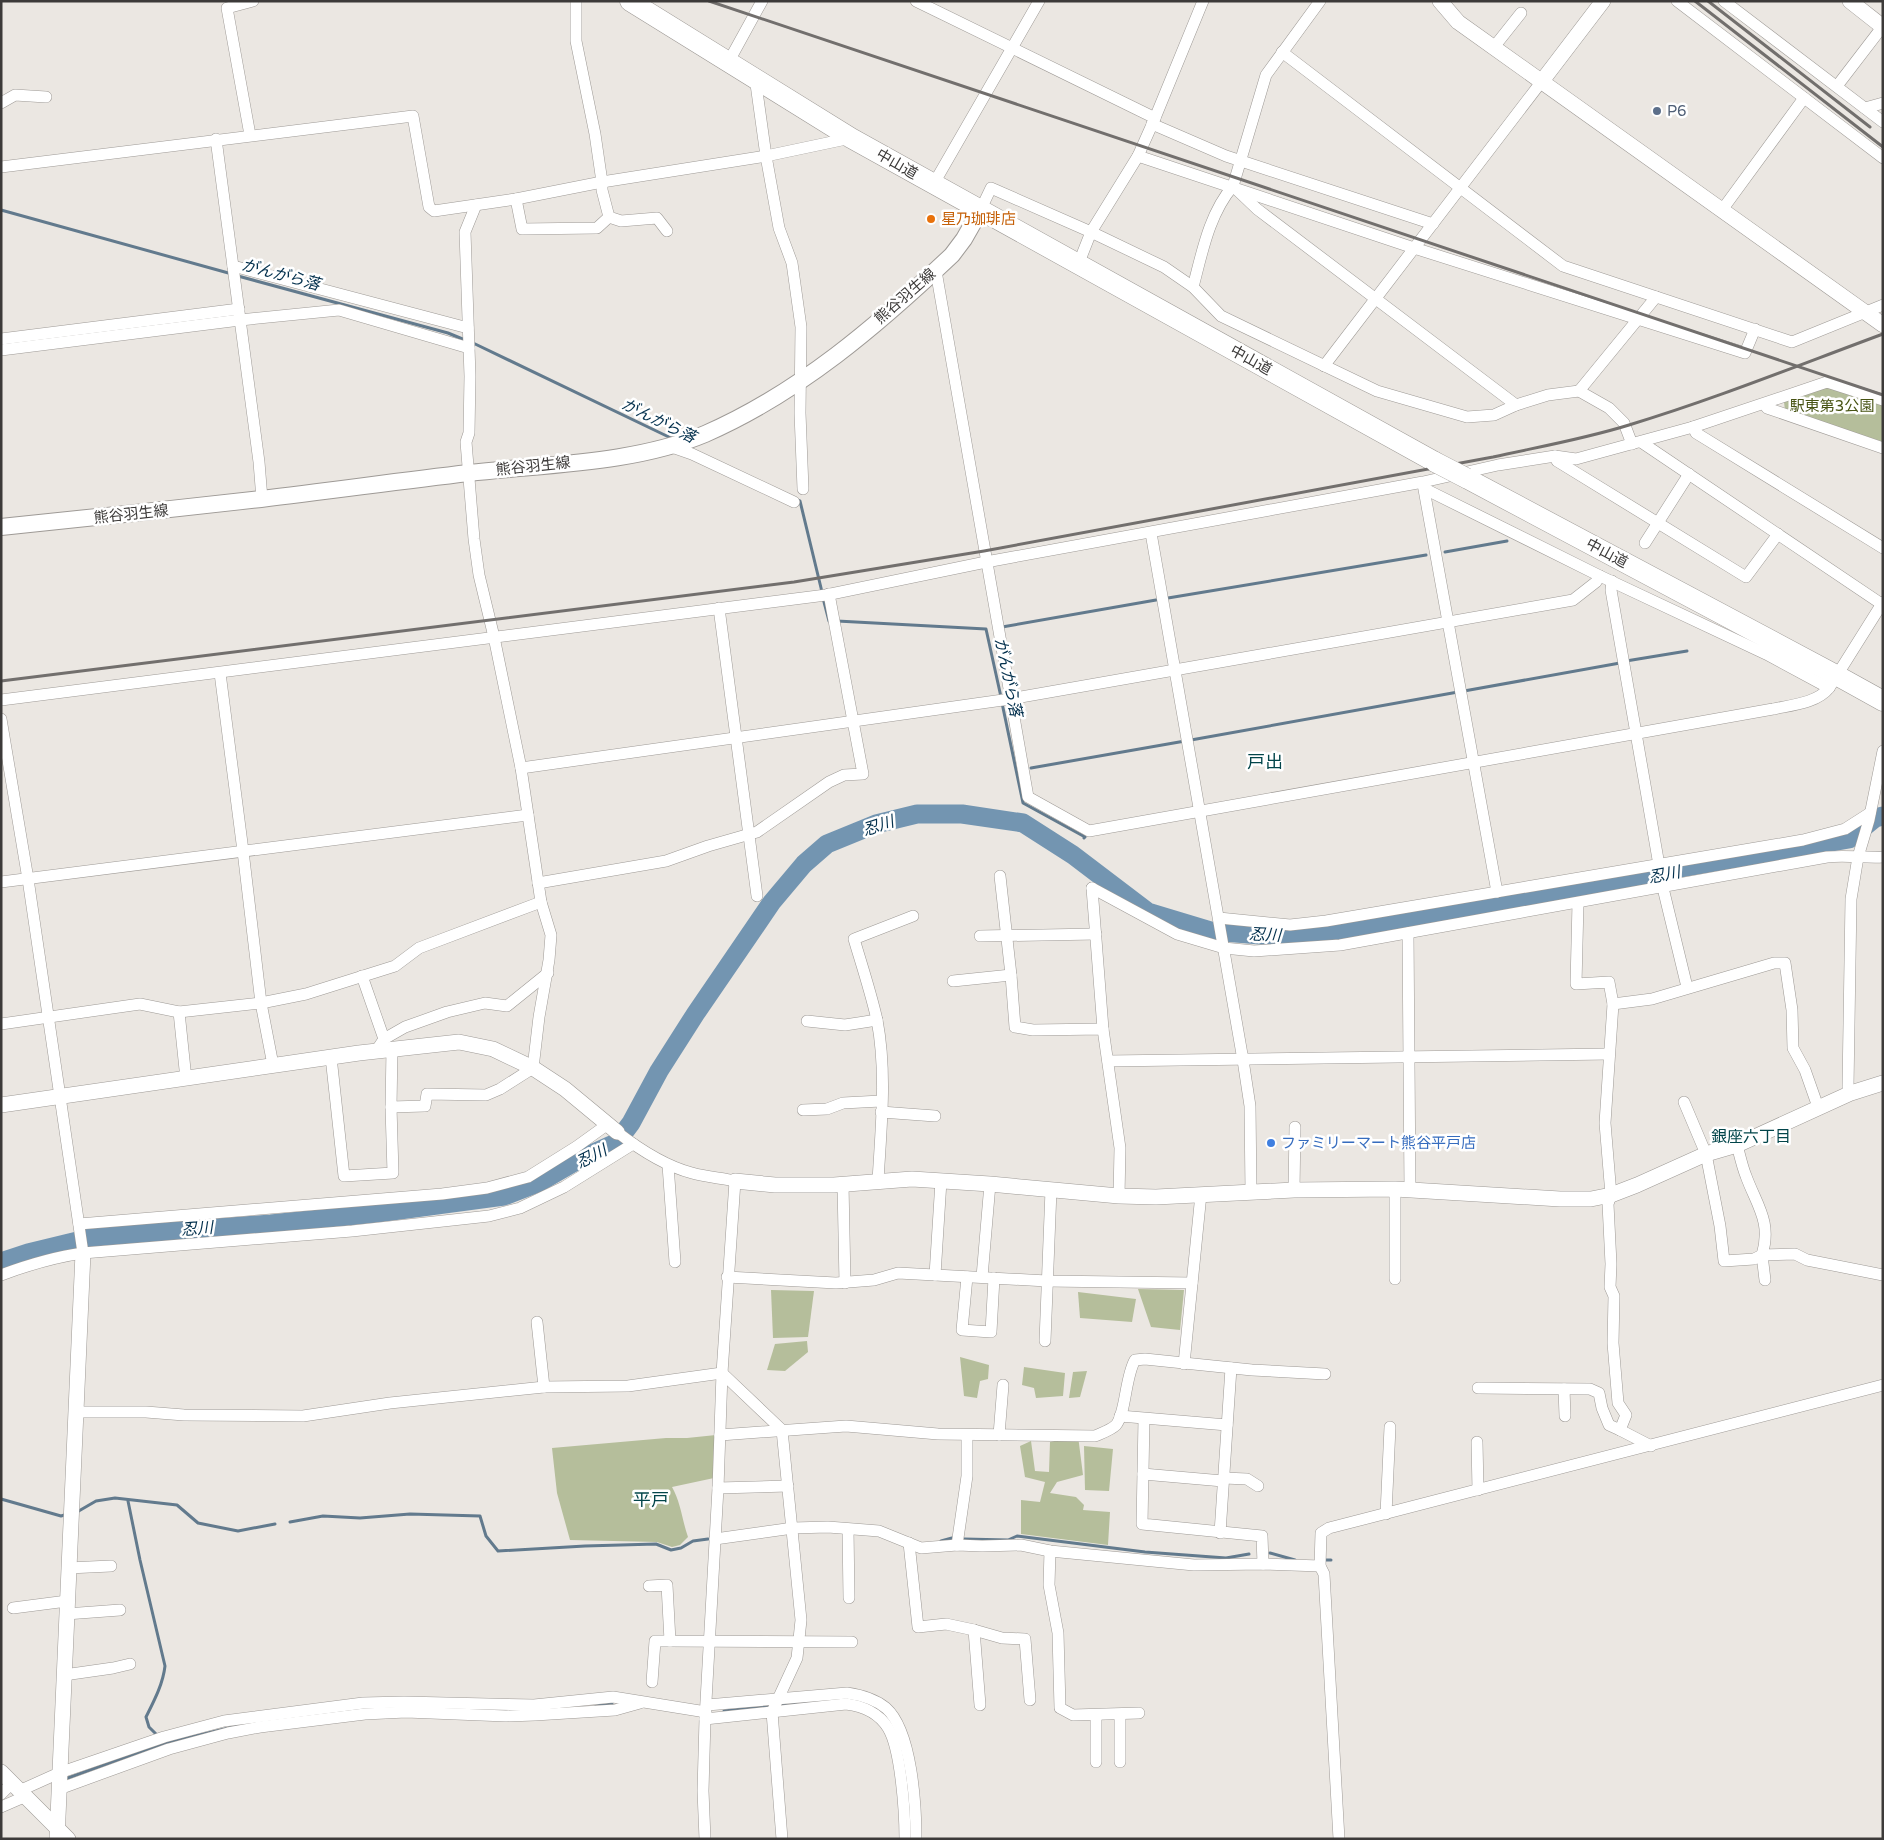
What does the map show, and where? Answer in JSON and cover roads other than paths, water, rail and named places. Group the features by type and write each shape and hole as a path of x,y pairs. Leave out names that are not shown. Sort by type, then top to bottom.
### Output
{"highway":[{"name":"中山道","path":"630,1 851,138 933,185 1833,681 1883,701"}],"main road":[{"name":"熊谷羽生線","path":"1,527 262,499 470,472 607,458 688,440 739,418 800,382 832,360 936,271 952,255 964,239 980,210"}],"street":[{"path":"250,135 228,8 253,1"},
{"path":"564,1 575,4 576,42 595,134 602,190 609,217"},
{"path":"916,1 1226,156 1433,224"},
{"path":"933,185 1039,1"},
{"path":"1078,265 1091,232 1138,156 1203,1"},
{"path":"1193,288 1206,237 1225,195 1233,186 1266,75 1320,1"},
{"path":"1440,1 1458,22 1883,325"},
{"path":"1324,366 1603,1"},
{"path":"1677,1 1883,158"},
{"path":"1724,1 1883,122"},
{"path":"1837,86 1883,26 1850,1"},
{"path":"729,61 759,2"},
{"path":"1494,48 1521,13"},
{"path":"1282,52 1563,266 1792,342 1883,305"},
{"path":"754,78 779,228 792,263 801,327 801,474 803,489"},
{"path":"1,103 16,95 46,97"},
{"path":"1722,210 1804,98"},
{"path":"1865,108 1883,103"},
{"path":"1,167 413,116 429,207 434,211 476,206 602,182 766,156 851,138"},
{"path":"216,139 259,462 262,499"},
{"path":"1138,156 1233,186 1414,248 1745,353 1755,329"},
{"path":"1233,186 1257,209 1516,405"},
{"path":"936,271 1009,700 1028,797 1089,831 1636,734 1810,701 1824,694 1882,604 1689,474 1636,443 1624,423 1605,405 1579,392 1548,395 1516,405 1494,415 1467,417 1377,391 1221,316 1193,288 1164,267 1091,232 991,188 980,210"},
{"path":"516,199 522,229 597,228 609,217"},
{"path":"476,206 465,232 469,338 469,433 466,442 470,472 474,539 478,566 522,768 541,902 551,935 548,973 539,1018 533,1068"},
{"path":"609,217 621,221 657,218 667,231"},
{"path":"233,267 342,296 469,338"},
{"path":"339,310 342,296"},
{"path":"1579,392 1656,296"},
{"path":"1,339 239,314 339,310 469,338"},
{"path":"1,350 239,314"},
{"path":"1,700 824,595 986,562 1424,486 1498,465 1556,456 1576,459 1693,427 1827,382 1883,400"},
{"path":"1764,404 1767,408 1883,448"},
{"path":"1693,427 1696,434 1883,548"},
{"path":"669,445 794,502"},
{"path":"1556,456 1557,461 1746,577 1778,534"},
{"path":"1645,544 1689,474"},
{"path":"1424,486 1600,576 1766,654 1833,681"},
{"path":"1424,486 1497,892"},
{"path":"1151,533 1250,1106 1251,1192"},
{"path":"522,768 736,736 1009,700 1175,671 1573,600 1596,582 1600,576"},
{"path":"1612,581 1611,590 1659,864 1687,988"},
{"path":"538,883 666,861 708,846 757,832 829,782 844,776 863,774 836,628 833,615 824,595"},
{"path":"719,608 757,896"},
{"path":"220,673 261,1003 273,1065"},
{"path":"1,718 28,879 83,1253 59,1773 60,1835"},
{"path":"1851,1093 1848,1086 1852,899 1858,857 1870,816 1883,750"},
{"path":"1,882 528,815"},
{"path":"1219,920 1290,925 1326,921 1803,840 1845,829 1870,816"},
{"path":"1119,1196 1120,1148 1103,1029 1092,888 1176,934 1254,951 1340,946 1827,856 1883,857"},
{"path":"1000,876 1011,975 1014,1027 1033,1030 1103,1029"},
{"path":"1,1024 140,1004 179,1012 261,1003 306,994 394,966 419,948 541,902"},
{"path":"1578,903 1576,984 1609,982 1613,1004 1605,1123 1611,1195 1608,1204 1611,1264 1610,1286 1614,1296 1613,1342 1618,1403 1626,1416 1620,1430"},
{"path":"878,1180 881,1055 877,1020 854,939 913,916"},
{"path":"1395,1279 1410,1056 1408,933"},
{"path":"980,936 1096,934"},
{"path":"1613,1004 1652,999 1774,963 1785,963 1792,1010 1793,1048 1805,1070 1818,1107"},
{"path":"384,1046 406,1027 447,1012 485,1003 507,1006 548,973"},
{"path":"954,981 1011,975"},
{"path":"331,1057 344,1176 393,1173 391,1107 384,1046 362,976"},
{"path":"179,1012 186,1079"},
{"path":"807,1021 845,1024 877,1020"},
{"path":"1,1105 331,1057 384,1046 459,1042 493,1049 533,1068 565,1089 622,1135 668,1165 693,1174 735,1181 775,1185 843,1184 878,1180 941,1180 1119,1196 1156,1197 1294,1190 1402,1189 1560,1199 1591,1199 1611,1195 1637,1186 1706,1154 1737,1146 1851,1093 1883,1083"},
{"path":"1108,1061 1609,1054"},
{"path":"391,1107 424,1106 427,1094 486,1094 500,1089 533,1068"},
{"path":"1684,1102 1706,1154 1720,1226 1724,1261 1795,1254 1807,1260 1883,1275"},
{"path":"803,1110 827,1109 843,1103 935,1116"},
{"path":"1294,1190 1295,1127"},
{"path":"79,1224 442,1194 487,1188 528,1177 576,1148 622,1135"},
{"path":"1,1275 41,1262 83,1253 352,1231 488,1216 520,1208 564,1187 622,1135"},
{"path":"1737,1146 1745,1174 1764,1217 1766,1241 1762,1256 1765,1280"},
{"path":"668,1165 675,1262"},
{"path":"935,1275 941,1180"},
{"path":"705,1839 703,1791 706,1712 722,1373 735,1181"},
{"path":"843,1184 845,1282"},
{"path":"967,1277 962,1330 991,1332 988,1278 990,1184"},
{"path":"1045,1342 1051,1190"},
{"path":"1184,1364 1201,1194"},
{"path":"728,1277 789,1282 845,1282 874,1280 898,1273 988,1278 1192,1284"},
{"path":"537,1322 544,1387"},
{"path":"720,1435 846,1426 967,1435 1095,1436 1116,1424 1120,1416 1130,1370 1135,1360 1145,1359 1184,1364 1325,1374"},
{"path":"1220,1533 1232,1368"},
{"path":"76,1412 303,1416 390,1404 544,1387 628,1386 722,1373"},
{"path":"722,1373 782,1430 801,1620 797,1658 772,1712 782,1839"},
{"path":"999,1435 1003,1385"},
{"path":"1339,1839 1324,1574 1320,1566 1321,1533 1328,1528 1883,1385"},
{"path":"1478,1388 1590,1389 1599,1393 1602,1408 1609,1425 1651,1446"},
{"path":"1564,1389 1565,1416"},
{"path":"1120,1416 1227,1425"},
{"path":"1144,1419 1142,1524 1262,1536 1263,1564"},
{"path":"1386,1514 1390,1426"},
{"path":"957,1545 966,1476 967,1435"},
{"path":"1477,1442 1478,1490"},
{"path":"1143,1474 1247,1479 1258,1486"},
{"path":"718,1488 788,1486"},
{"path":"715,1539 793,1528 848,1529 879,1531 920,1548 957,1545 1021,1545 1050,1551 1194,1565 1263,1564 1320,1566"},
{"path":"848,1529 848,1598"},
{"path":"909,1543 918,1627 946,1624 1002,1638 1025,1639 1030,1700"},
{"path":"1050,1551 1049,1585 1058,1633 1060,1708 1073,1715 1139,1713"},
{"path":"68,1568 111,1566"},
{"path":"648,1586 667,1585 670,1641"},
{"path":"12,1608 120,1610"},
{"path":"974,1630 980,1705"},
{"path":"652,1682 655,1642 799,1640 852,1642"},
{"path":"64,1675 130,1664"},
{"path":"706,1712 780,1698 847,1693 862,1695 886,1708 893,1716 904,1738 916,1806 916,1839"},
{"path":"1,1807 11,1787 59,1773 164,1737 224,1721 363,1709 506,1716 615,1710 644,1702 706,1712 772,1712 846,1704 860,1706 879,1717 888,1728 894,1741 904,1808 905,1839"},
{"path":"59,1789 169,1749 228,1733 363,1709"},
{"path":"1096,1715 1096,1762"},
{"path":"1120,1715 1120,1762"},
{"path":"11,1787 60,1835"}],"waterway":[{"name":"がんがら落","path":"1,210 232,274"},
{"name":"がんがら落","path":"238,276 448,333 465,340"},
{"name":"がんがら落","path":"471,342 673,439"},
{"name":"がんがら落","path":"797,500 800,501 822,592"},
{"path":"1445,552 1507,541"},
{"path":"1168,598 1426,555"},
{"name":"がんがら落","path":"823,598 829,621"},
{"path":"1002,627 1156,600"},
{"name":"がんがら落","path":"837,621 986,629 1001,697"},
{"path":"1626,661 1687,651"},
{"path":"1464,691 1620,663"},
{"path":"1191,740 1458,692"},
{"name":"がんがら落","path":"1002,703 1023,803 1084,838"},
{"path":"1031,768 1185,741"},
{"name":"忍川","path":"1,1262 28,1253 94,1237 271,1224 377,1213 504,1196 538,1183 576,1161 616,1143 631,1123 659,1071 696,1013 772,902 804,864 827,844 876,824 917,814 962,814 1023,823 1073,855 1148,912 1211,931 1308,936 1524,900 1681,868 1849,839 1875,818 1883,816"},
{"path":"77,1512 96,1501 115,1498 177,1505 198,1523 238,1531 275,1524"},
{"path":"1,1499 61,1516 68,1514"},
{"path":"128,1501 165,1666 160,1686 146,1717 149,1727 158,1736"},
{"path":"290,1522 323,1516 360,1518 410,1514 480,1516 486,1536 498,1551 656,1544 671,1550 681,1548 693,1541 708,1539"},
{"path":"964,1539 1008,1540 1017,1536 1145,1552 1226,1558 1249,1554"},
{"path":"941,1541 952,1538"},
{"path":"1270,1553 1295,1560"},
{"path":"1324,1560 1331,1560"},
{"path":"780,1705 821,1701"},
{"path":"596,1706 612,1704"},
{"path":"724,1711 771,1706"},
{"path":"68,1778 165,1743 246,1724"}],"railway":[{"path":"709,1 1883,395"},
{"path":"1695,1 1883,147"},
{"path":"1708,1 1870,127"},
{"path":"1,681 794,582 984,551 1493,457 1578,439 1693,404 1883,334"}],"place":[{"name":"P6","path":"1657,111"},
{"name":"星乃珈琲店","path":"931,219"},
{"name":"ファミリーマート熊谷平戸店","path":"1271,1143"}],"district":[{"name":"戸出","path":"1265,762"},
{"name":"銀座六丁目","path":"1751,1136"},
{"name":"平戸","path":"651,1500"}],"park label":[{"name":"駅東第3公園","path":"1832,406"}]}
